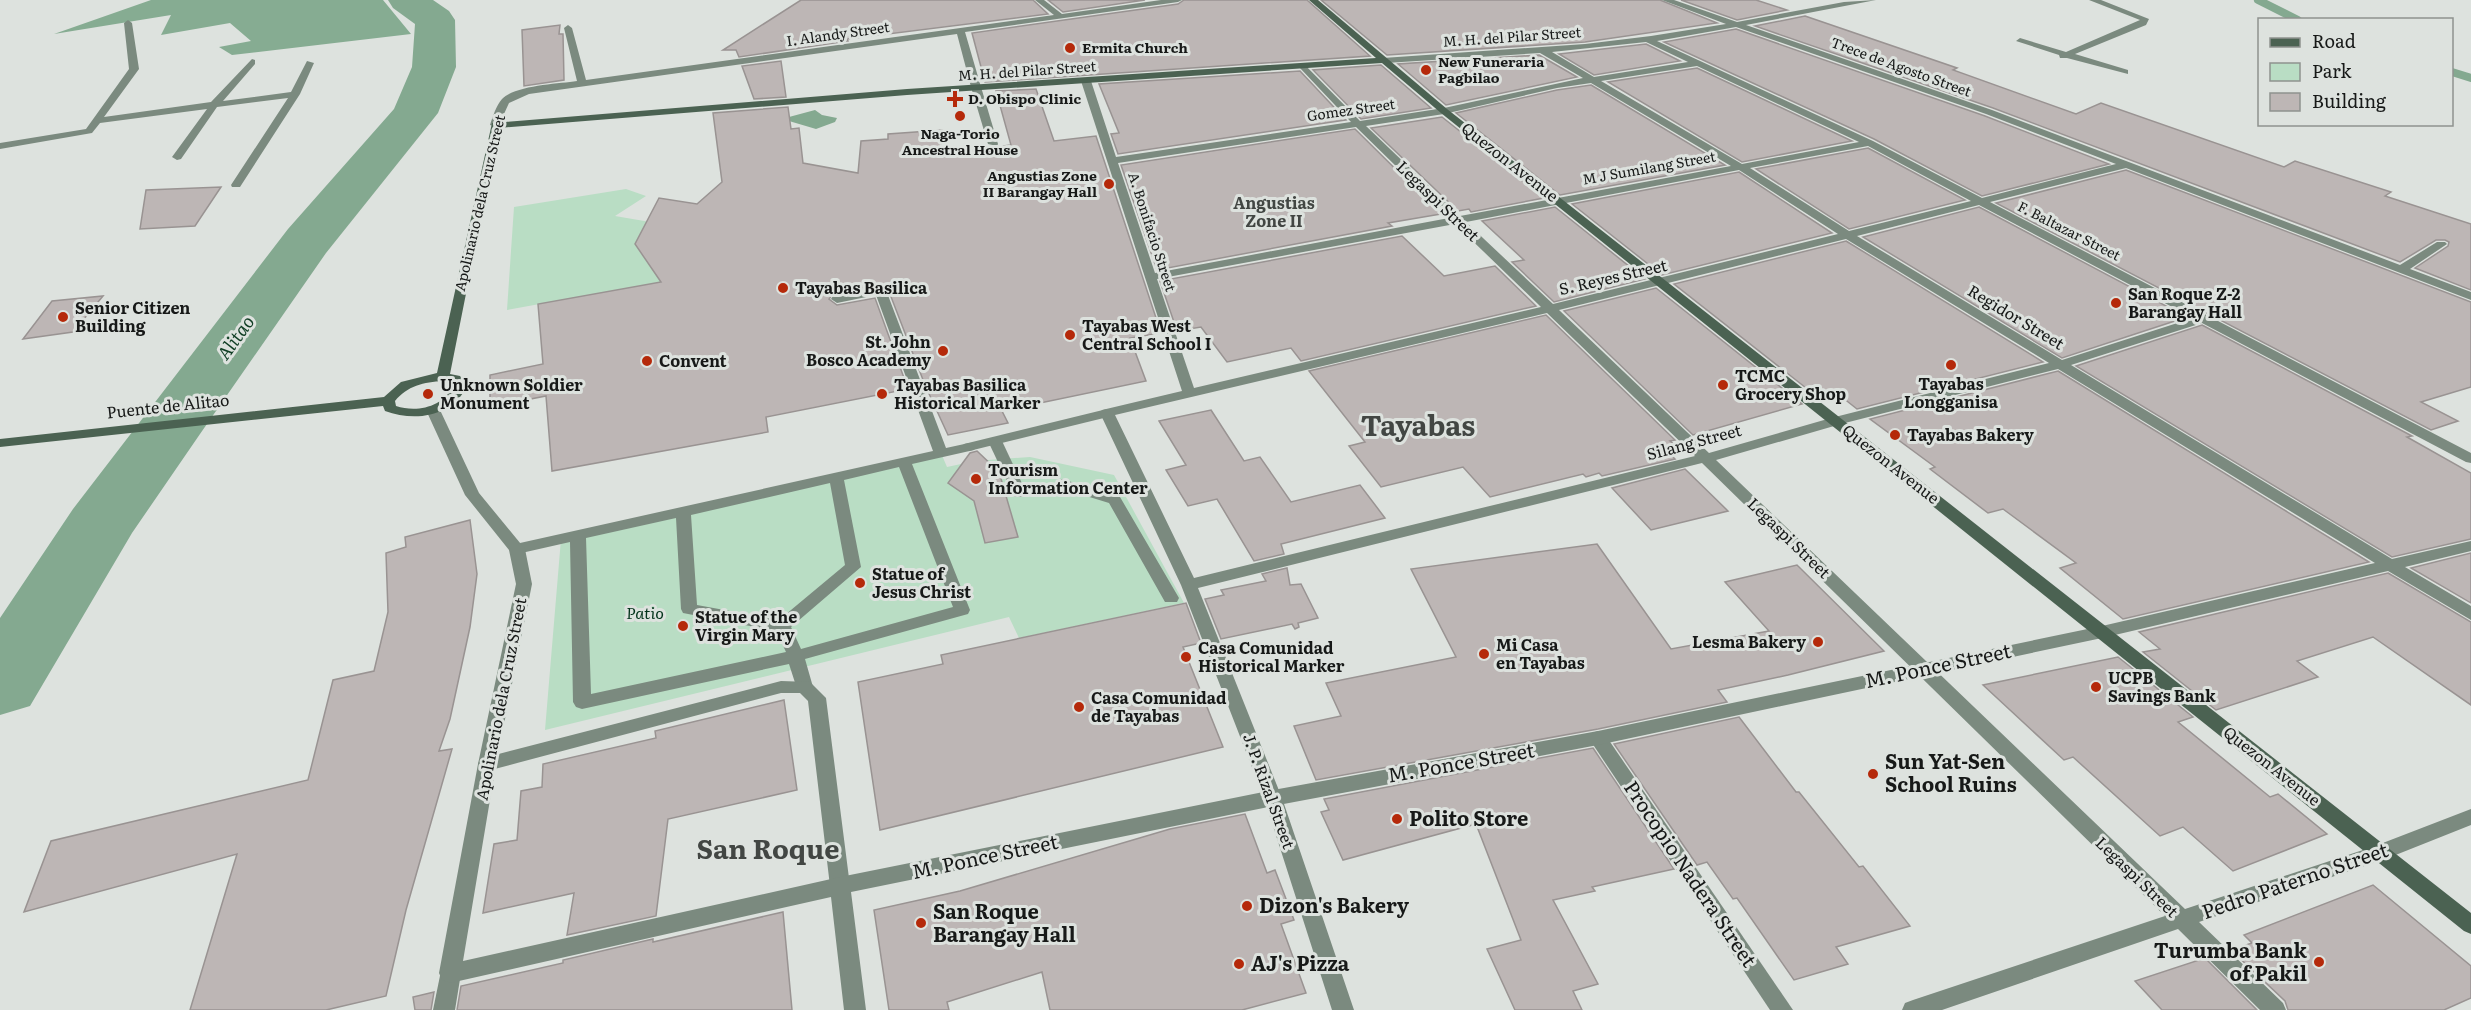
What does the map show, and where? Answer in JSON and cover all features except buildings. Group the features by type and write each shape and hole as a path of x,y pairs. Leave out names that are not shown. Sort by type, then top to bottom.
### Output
{"main road":[{"name":"Quezon Avenue","path":"1313,0 1444,111 1558,199 2471,925"},
{"name":"M. H. del Pilar Street","path":"495,125 976,87 1386,60"},
{"name":"Apolinario dela Cruz Street","path":"443,376 495,125"},
{"path":"443,376 455,380 460,386 458,394 448,403 433,410 415,413 400,413 390,408 388,401 394,391 408,383 443,376"},
{"name":"Puente de Alitao","path":"0,443 388,401"}],"street":[{"path":"1039,0 1059,15"},
{"name":"I. Alandy Street","path":"503,101 510,96 528,91 1178,0"},
{"name":"Trece de Agosto Street","path":"1666,0 1900,80 2471,296"},
{"name":"M. H. del Pilar Street","path":"1386,60 1542,50 1648,40 1740,25 1807,9 1872,0"},
{"path":"2063,56 2143,23 2145,19 2093,0"},
{"path":"0,146 89,131 134,69 128,23"},
{"path":"568,28 582,83"},
{"path":"960,30 993,144"},
{"name":"F. Baltazar Street","path":"1648,40 1869,143 2471,459"},
{"path":"2020,41 2063,56 2125,72"},
{"name":"Regidor Street","path":"1542,50 1741,167 1847,235 2471,614"},
{"path":"177,157 215,105 252,62"},
{"path":"236,185 295,94 310,63"},
{"name":"Gomez Street","path":"1112,161 1444,111 1495,97 1592,79 1701,63"},
{"name":"Legaspi Street","path":"1303,66 1357,123 1924,668 2275,1010"},
{"name":"A. Bonifacio Street","path":"1086,81 1189,393"},
{"path":"95,121 295,94"},
{"name":"Apolinario dela Cruz Street","path":"495,125 503,101"},
{"name":"M J Sumilang Street","path":"1151,277 1558,199 1869,143"},
{"name":"S. Reyes Street","path":"517,549 995,441 1662,282 2124,165"},
{"path":"2401,269 2441,244"},
{"path":"837,299 880,290 941,453"},
{"name":"Silang Street","path":"1189,585 1706,458 1836,421 2061,364 2205,318"},
{"name":"Apolinario dela Cruz Street","path":"433,410 472,495 517,549 524,584 487,764 444,1010"},
{"name":"J. P. Rizal Street","path":"1107,413 1189,585 1274,798 1343,1010"},
{"path":"995,441 1020,494"},
{"path":"578,535 582,702 796,656 962,610 904,462"},
{"path":"782,626 853,567 836,477"},
{"path":"1062,484 1115,500 1171,598"},
{"path":"683,512 689,609 782,626"},
{"name":"M. Ponce Street","path":"450,972 840,886 1274,798 1598,738 2103,632 2471,546"},
{"path":"782,626 796,656 804,687 817,698 855,1010"},
{"path":"487,764 781,687 804,687"},
{"name":"Procopio Nadera Street","path":"1598,738 1782,1010"},
{"name":"Pedro Paterno Street","path":"1913,1010 2381,852 2471,817"}],"green space":[{"path":"626,189 646,196 615,216 656,223 642,230 635,244 642,255 669,257 727,270 507,310 514,207"},
{"name":"Patio","path":"941,453 947,467 975,461 1030,457 1114,475 1184,603 1019,638 1009,617 545,730 561,539"}],"shaded area":[{"path":"151,0 383,0 411,34 232,55 219,47 251,41 230,23 161,35 171,15 54,34"},
{"path":"815,110 822,115 837,118 835,122 816,129 789,121 789,117"}],"waterway":[{"name":"Alitao","path":"0,684 99,526 173,424 307,241 415,113 434,67 435,20 407,0"},
{"path":"2258,0 2294,18"},
{"path":"2453,72 2471,78"}],"place":[{"name":"Ermita Church","path":"1070,48"},
{"name":"New Funeraria Pagbilao","path":"1426,70"},
{"name":"D. Obispo Clinic","path":"955,99"},
{"name":"Naga-Torio Ancestral House","path":"960,116"},
{"name":"Angustias Zone II Barangay Hall","path":"1109,184"},
{"name":"Tayabas Basilica","path":"783,288"},
{"name":"San Roque Z-2 Barangay Hall","path":"2116,303"},
{"name":"Senior Citizen Building","path":"63,317"},
{"name":"Tayabas West Central School I","path":"1070,335"},
{"name":"St. John Bosco Academy","path":"943,351"},
{"name":"Convent","path":"647,361"},
{"name":"Tayabas Longganisa","path":"1951,365"},
{"name":"TCMC Grocery Shop","path":"1723,385"},
{"name":"Unknown Soldier Monument","path":"428,394"},
{"name":"Tayabas Basilica Historical Marker","path":"882,394"},
{"name":"Tayabas Bakery","path":"1895,435"},
{"name":"Tourism Information Center","path":"976,479"},
{"name":"Statue of Jesus Christ","path":"860,583"},
{"name":"Statue of the Virgin Mary","path":"683,626"},
{"name":"Lesma Bakery","path":"1818,642"},
{"name":"Mi Casa en Tayabas","path":"1484,654"},
{"name":"Casa Comunidad Historical Marker","path":"1186,657"},
{"name":"UCPB Savings Bank","path":"2096,687"},
{"name":"Casa Comunidad de Tayabas","path":"1079,707"},
{"name":"Sun Yat-Sen School Ruins","path":"1873,774"},
{"name":"Polito Store","path":"1397,819"},
{"name":"Dizon's Bakery","path":"1247,906"},
{"name":"San Roque Barangay Hall","path":"921,923"},
{"name":"Turumba Bank of Pakil","path":"2319,962"},
{"name":"AJ's Pizza","path":"1239,964"}],"district":[{"name":"Angustias Zone II","path":"1274,212"},
{"name":"Tayabas","path":"1418,426"},
{"name":"San Roque","path":"768,850"}]}
